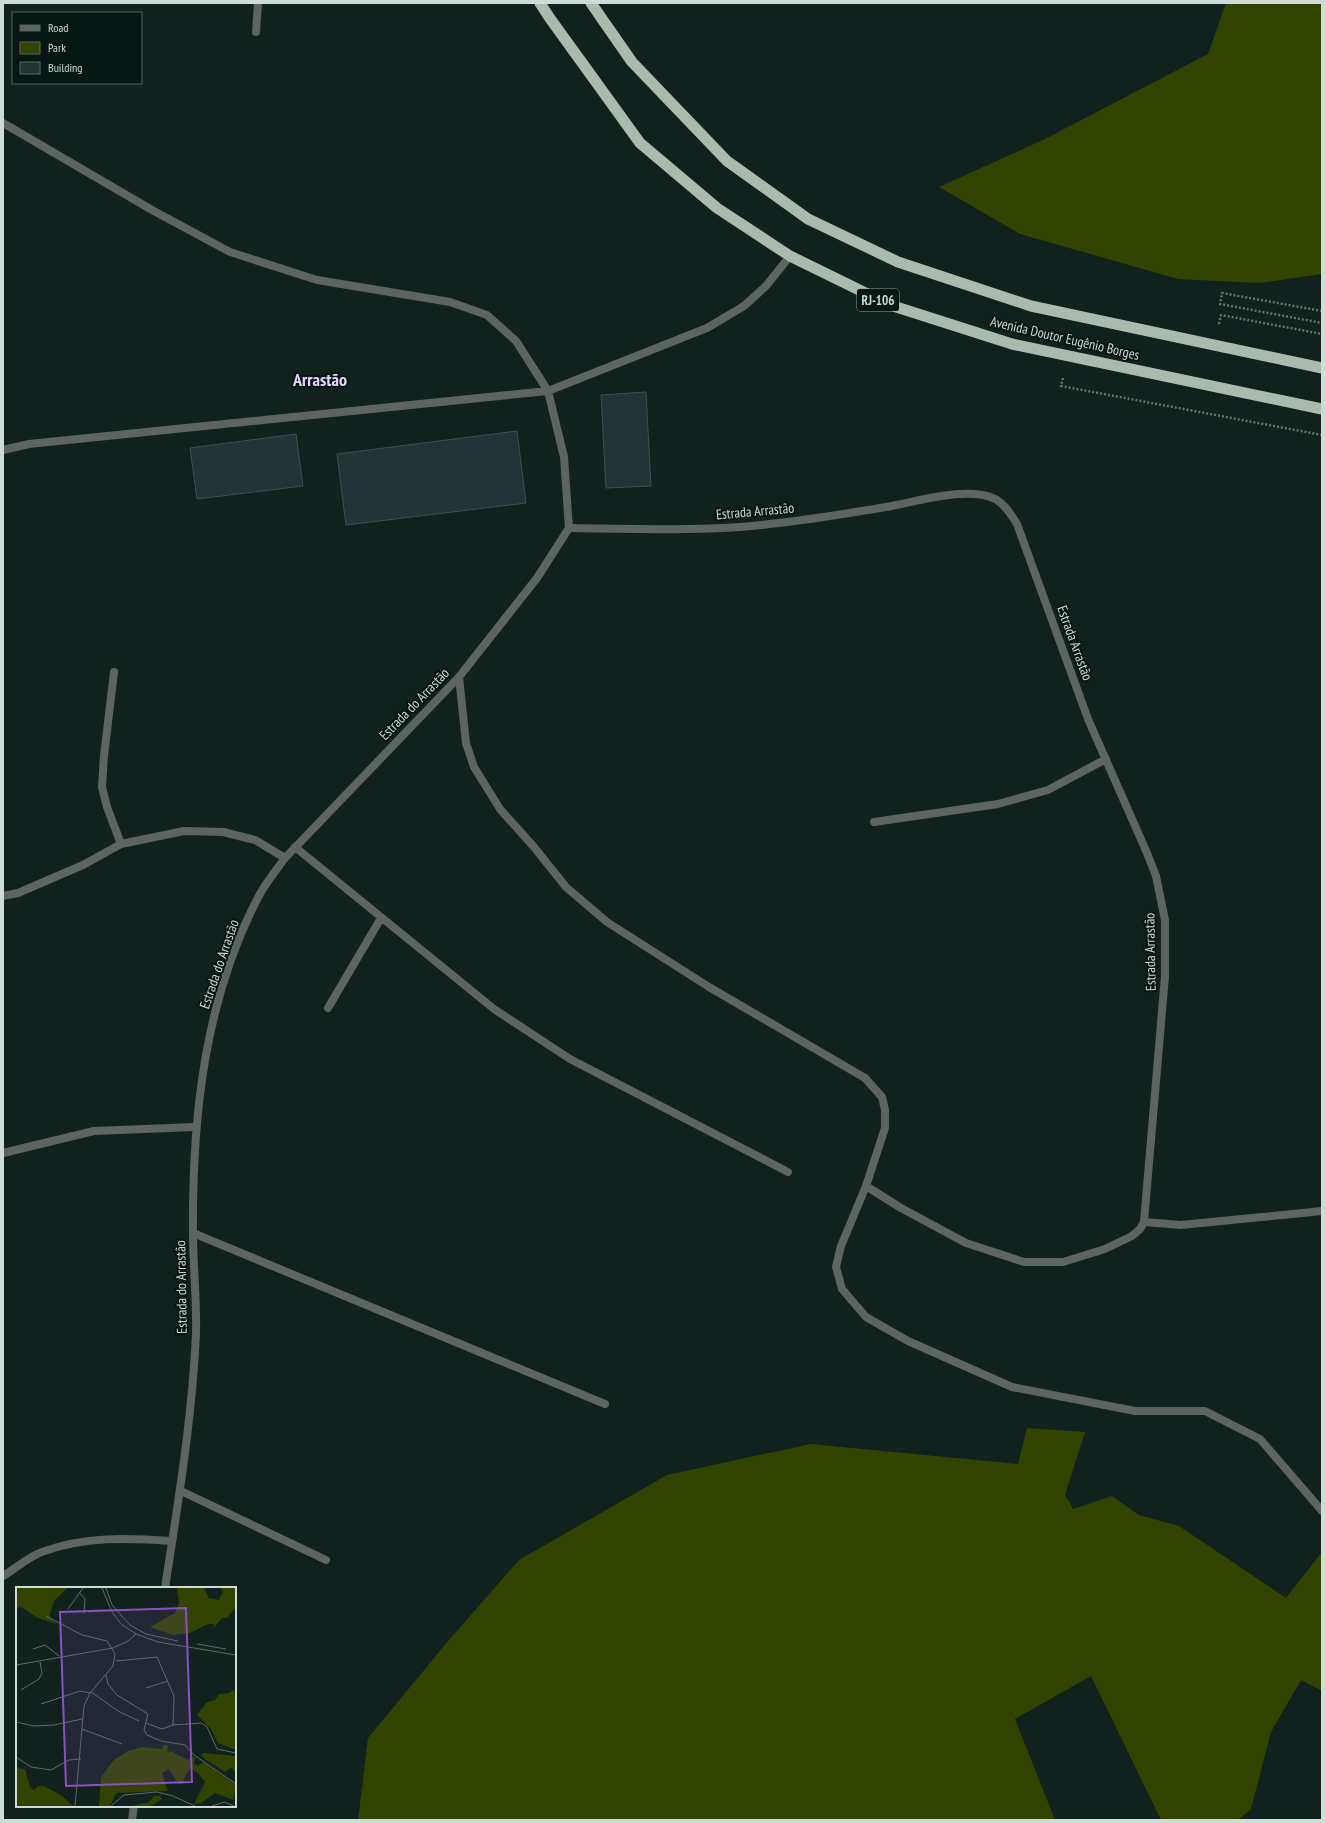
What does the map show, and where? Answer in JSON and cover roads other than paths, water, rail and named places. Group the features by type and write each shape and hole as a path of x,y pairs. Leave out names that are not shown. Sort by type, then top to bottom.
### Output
{"highway":[{"name":"Avenida Doutor Eugênio Borges","path":"540,3 640,143 717,208 790,256 890,305 1012,344 1322,409"},
{"name":"Avenida Doutor Eugênio Borges","path":"591,3 632,62 727,161 808,220 898,262 1031,306 1322,368"}],"street":[{"path":"256,32 258,3"},
{"path":"3,123 152,210 230,252 317,280 450,302 487,315 516,341 548,391 564,457 569,528"},
{"path":"3,450 29,444 548,391 707,328 744,306 766,286 790,256"},
{"name":"Estrada Arrastão","path":"569,528 688,529 777,523 885,507 945,495 976,494 992,498 1004,505 1017,524 1088,719 1156,876 1165,920 1165,976 1144,1222"},
{"name":"Estrada do Arrastão","path":"165,1587 174,1521 181,1491 191,1412 196,1332 193,1233 196,1127 204,1063 223,985 241,932 262,890 285,858 459,677 537,578 569,528"},
{"path":"114,672 104,756 102,787 106,807 121,844"},
{"path":"459,677 466,743 474,767 500,809 566,887 607,922 708,987 865,1078 882,1097 885,1110 885,1128 866,1186 841,1246 836,1267 842,1289 866,1317 908,1341 1012,1387 1135,1411 1205,1411 1260,1439 1322,1511"},
{"path":"874,822 998,804 1048,790 1106,759"},
{"path":"3,896 18,893 83,865 121,844 184,831 223,832 255,840 285,858"},
{"path":"295,847 494,1009 570,1059 788,1172"},
{"path":"328,1008 381,918"},
{"path":"3,1153 94,1131 196,1127"},
{"path":"866,1186 901,1208 966,1243 1024,1262 1063,1262 1104,1249 1132,1236 1140,1230 1144,1222 1181,1225 1322,1211"},
{"path":"193,1233 605,1404"},
{"path":"181,1491 326,1560"},
{"path":"3,1576 40,1552 76,1542 124,1538 172,1541"},
{"path":"132,1820 134,1807"}],"district":[{"name":"Arrastão","path":"320,379"}]}
